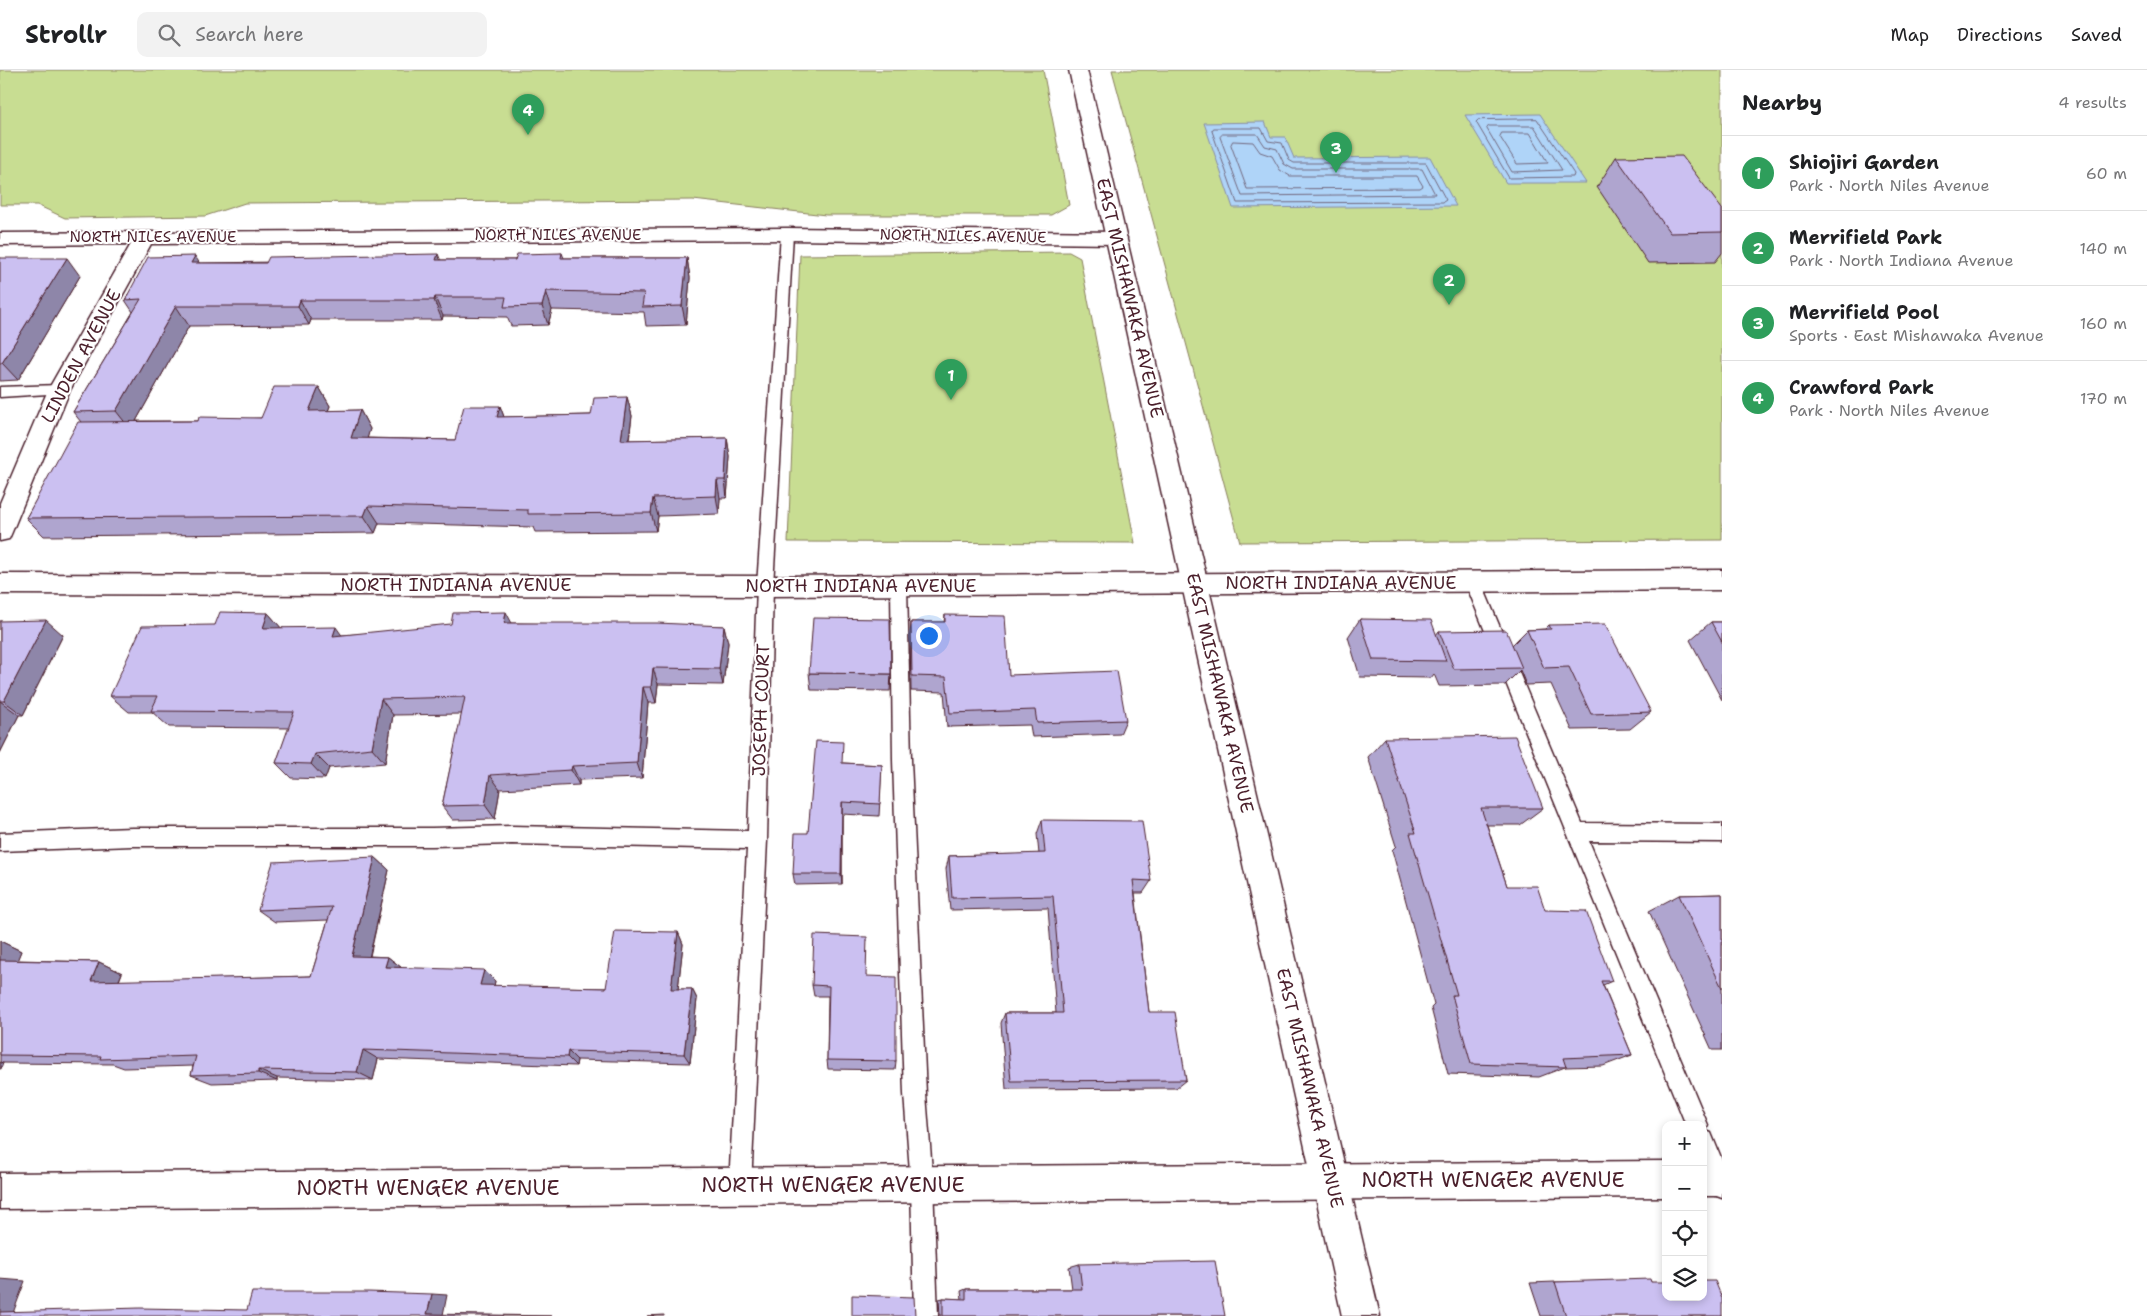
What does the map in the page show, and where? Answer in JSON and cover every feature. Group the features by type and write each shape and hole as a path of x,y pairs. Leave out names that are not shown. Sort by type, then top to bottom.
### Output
{"street":[{"name":"EAST MISHAWAKA AVENUE","path":"1078,70 1361,1316"},
{"name":"NORTH NILES AVENUE","path":"0,239 787,234 1117,238"},
{"name":"LINDEN AVENUE","path":"0,532 59,390 145,237"},
{"name":"NORTH INDIANA AVENUE","path":"0,584 899,586 1722,580"},
{"name":"NORTH WENGER AVENUE","path":"0,1191 1662,1179"}],"lane":[{"name":"JOSEPH COURT","path":"740,1186 757,840 765,586 787,234"},
{"path":"0,392 59,390"},
{"path":"1473,582 1695,1121"},
{"path":"899,586 907,878 915,1094 922,1184 926,1316"},
{"path":"1576,832 1722,833"},
{"path":"0,842 132,838 432,838 512,835 757,840"},
{"path":"1707,1153 1716,1180"}],"green space":[{"path":"0,70 1043,70 1069,205 1051,215 826,215 693,200 245,203 205,216 65,218 37,205 0,205"},
{"path":"1112,70 1722,70 1722,540 1240,542"},
{"path":"1069,252 1080,258 1135,543 788,542 800,255"}],"water":[{"path":"1540,114 1586,183 1506,183 1465,115"},
{"path":"1265,122 1271,137 1285,137 1294,158 1430,157 1456,206 1233,208 1204,123"}],"building":[{"path":"1682,156 1722,209 1722,232 1670,233 1616,157"},
{"path":"562,253 561,258 687,258 682,306 642,307 644,293 546,291 542,306 504,307 506,297 435,297 434,300 300,300 298,306 176,306 116,411 73,412 141,299 125,300 148,257 195,256 191,263 266,263 269,257 438,254 436,260 515,260 517,254"},
{"path":"0,258 67,258 2,363 0,363"},
{"path":"274,387 319,387 309,411 360,410 351,438 455,440 464,406 500,406 497,417 591,415 594,398 627,397 621,440 727,438 725,480 717,480 716,496 653,498 651,513 528,514 528,510 368,506 364,516 26,518 78,422 198,421 199,417 261,418"},
{"path":"220,612 268,613 263,628 336,627 333,636 451,624 453,613 506,612 504,623 657,623 724,626 719,669 653,668 651,687 643,687 637,763 572,766 571,770 490,775 485,805 442,806 465,697 381,699 372,748 315,754 311,764 276,763 294,712 151,711 158,696 110,696 142,626 215,625"},
{"path":"945,615 1005,616 1009,675 1117,671 1126,720 1037,723 1035,710 950,713 946,677 912,676 911,622 945,622"},
{"path":"813,618 890,619 891,674 809,673"},
{"path":"1360,619 1431,620 1446,661 1373,660"},
{"path":"46,620 4,701 0,701 0,621"},
{"path":"1711,622 1722,622 1722,642"},
{"path":"1605,624 1651,712 1591,714 1569,667 1544,668 1527,630 1551,629 1549,625"},
{"path":"1506,630 1522,668 1454,669 1439,631"},
{"path":"1515,736 1543,808 1481,808 1507,886 1537,886 1545,910 1586,911 1612,981 1601,981 1632,1055 1563,1058 1566,1067 1471,1064 1452,995 1457,995 1410,833 1416,833 1385,738"},
{"path":"816,741 843,742 842,763 882,765 880,804 842,802 841,874 793,874 795,833 808,833"},
{"path":"1042,820 1142,821 1151,881 1133,880 1149,1012 1175,1012 1186,1080 1011,1081 1005,1013 1063,1013 1053,896 952,898 949,856 1045,853"},
{"path":"375,857 352,956 388,957 385,967 484,970 480,985 606,988 615,931 678,932 671,989 692,989 684,1054 568,1051 567,1057 363,1050 357,1072 258,1070 258,1073 191,1075 196,1056 100,1059 101,1056 0,1055 0,960 99,962 91,981 311,976 332,907 258,910 273,862"},
{"path":"1722,894 1722,988 1679,895"},
{"path":"814,935 867,937 866,976 896,977 896,1061 827,1060 829,986 812,985"},
{"path":"1215,1261 1225,1316 943,1316 943,1298 966,1299 966,1289 1082,1289 1079,1264"},
{"path":"1650,1279 1651,1282 1662,1282 1662,1301 1707,1301 1707,1281 1715,1281 1722,1298 1722,1316 1566,1316 1555,1282"},
{"path":"252,1292 432,1294 427,1314 552,1316 0,1316 0,1312 140,1308 247,1310"},
{"path":"852,1295 914,1297 915,1316 852,1316"}],"place":[{"name":"Crawford Park","path":"528,135"},
{"name":"Merrifield Pool","path":"1336,173"},
{"name":"Merrifield Park","path":"1449,305"},
{"name":"Shiojiri Garden","path":"951,400"}]}
